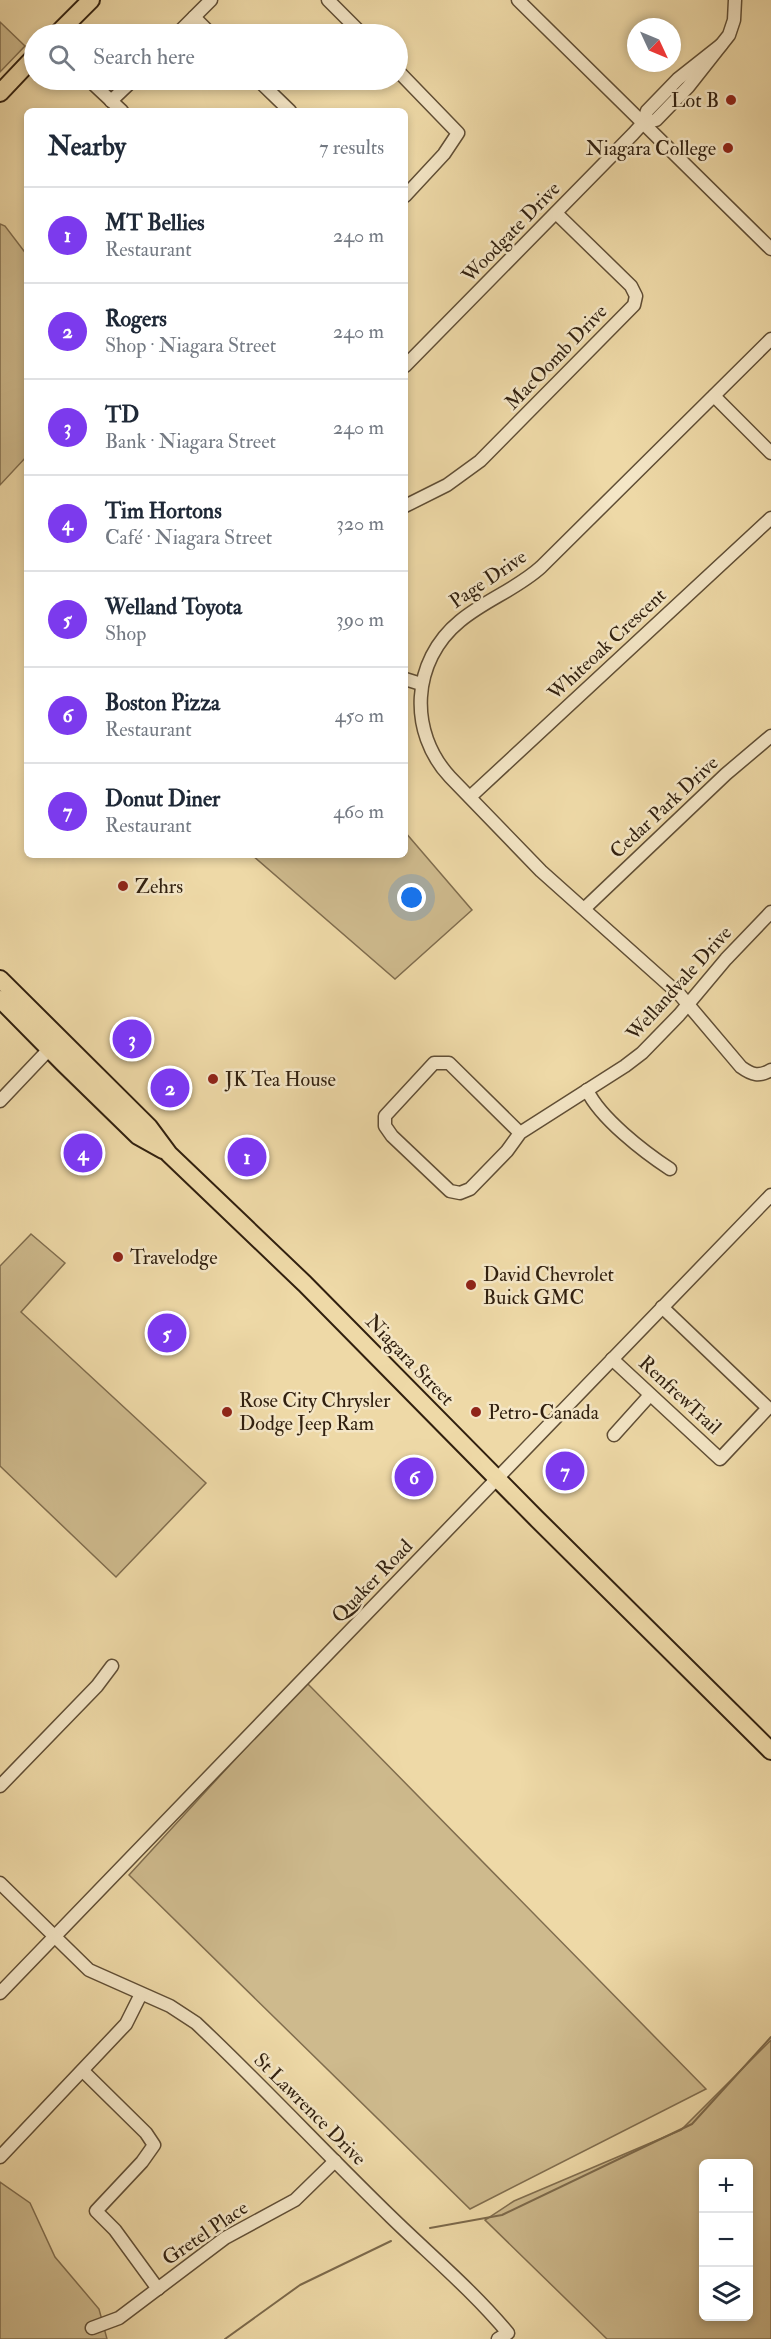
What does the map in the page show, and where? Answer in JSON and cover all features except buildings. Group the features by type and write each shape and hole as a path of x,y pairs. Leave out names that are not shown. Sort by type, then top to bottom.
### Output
{"main road":[{"path":"67,24 91,0"},
{"path":"0,93 24,68"},
{"name":"Niagara Street","path":"0,979 54,1044 138,1136 169,1154 305,1284 771,1751"},
{"name":"Niagara Street","path":"0,999 54,1044"}],"street":[{"path":"188,24 211,0"},
{"path":"328,0 352,24"},
{"path":"518,0 771,249"},
{"name":"Woodgate Drive","path":"408,363 643,123 656,120 688,87 731,31 735,0"},
{"path":"194,18 200,24"},
{"path":"408,81 458,133 444,154 408,193"},
{"path":"99,90 119,108"},
{"path":"111,101 123,90"},
{"path":"268,90 287,108"},
{"name":"MacOomb Drive","path":"408,505 447,485 480,461 634,305 636,296 631,286 556,213"},
{"name":"Page Drive","path":"771,339 536,572 467,615 453,627 435,651 421,684 420,713 428,746 443,770 541,871 585,908 688,1005 725,1050 748,1072 758,1075 771,1070"},
{"path":"714,396 771,453"},
{"name":"Whiteoak Crescent","path":"470,797 771,518"},
{"path":"408,680 421,684"},
{"name":"Cedar Park Drive","path":"585,908 726,774 771,736"},
{"name":"Wellandvale Drive","path":"520,1132 449,1063 434,1063 385,1116 385,1126 392,1136 450,1191 460,1193 470,1189 507,1151 520,1132 642,1053 771,912"},
{"path":"0,1101 54,1044"},
{"path":"587,1090 592,1101 640,1149 670,1169"},
{"name":"Quaker Road","path":"0,1993 771,1195"},
{"name":"RenfrewTrail","path":"612,1359 720,1459 770,1407 662,1307"},
{"path":"614,1435 650,1395"},
{"path":"0,1786 97,1686 112,1666"},
{"name":"St Lawrence Drive","path":"0,1882 96,1974 170,2006 196,2023 489,2311 508,2332 498,2339"},
{"path":"0,2157 126,2024 141,1994"},
{"path":"83,2071 146,2133 154,2145 142,2162 96,2211 115,2230 158,2289"},
{"name":"Gretel Place","path":"92,2328 119,2318 233,2233 295,2200 335,2162"}],"shaded area":[{"path":"0,22 24,47 0,72"},
{"path":"0,224 5,226 24,251 24,459 0,485"},
{"path":"408,835 472,910 395,979 255,858 408,858"},
{"path":"31,1234 65,1263 21,1312 206,1483 116,1577 0,1466 0,1266"},
{"path":"306,1682 706,2089 470,2209 129,1875"},
{"path":"771,2040 771,2339 607,2339 485,2220 514,2201 681,2130"},
{"path":"0,2182 30,2203 55,2257 99,2309 107,2339 0,2339"}],"waterway":[{"path":"430,2228 502,2215 692,2124 771,2037"},
{"path":"225,2339 300,2285 391,2241"}],"place":[{"name":"Lot B","path":"731,100"},
{"name":"Niagara College","path":"728,148"},
{"name":"Zehrs","path":"123,886"},
{"name":"TD","path":"132,1039"},
{"name":"JK Tea House","path":"213,1079"},
{"name":"Rogers","path":"170,1088"},
{"name":"Tim Hortons","path":"83,1153"},
{"name":"MT Bellies","path":"247,1157"},
{"name":"Travelodge","path":"118,1257"},
{"name":"David Chevrolet Buick GMC","path":"471,1285"},
{"name":"Welland Toyota","path":"167,1333"},
{"name":"Rose City Chrysler Dodge Jeep Ram","path":"227,1412"},
{"name":"Petro-Canada","path":"476,1412"},
{"name":"Donut Diner","path":"565,1471"},
{"name":"Boston Pizza","path":"414,1477"}]}
